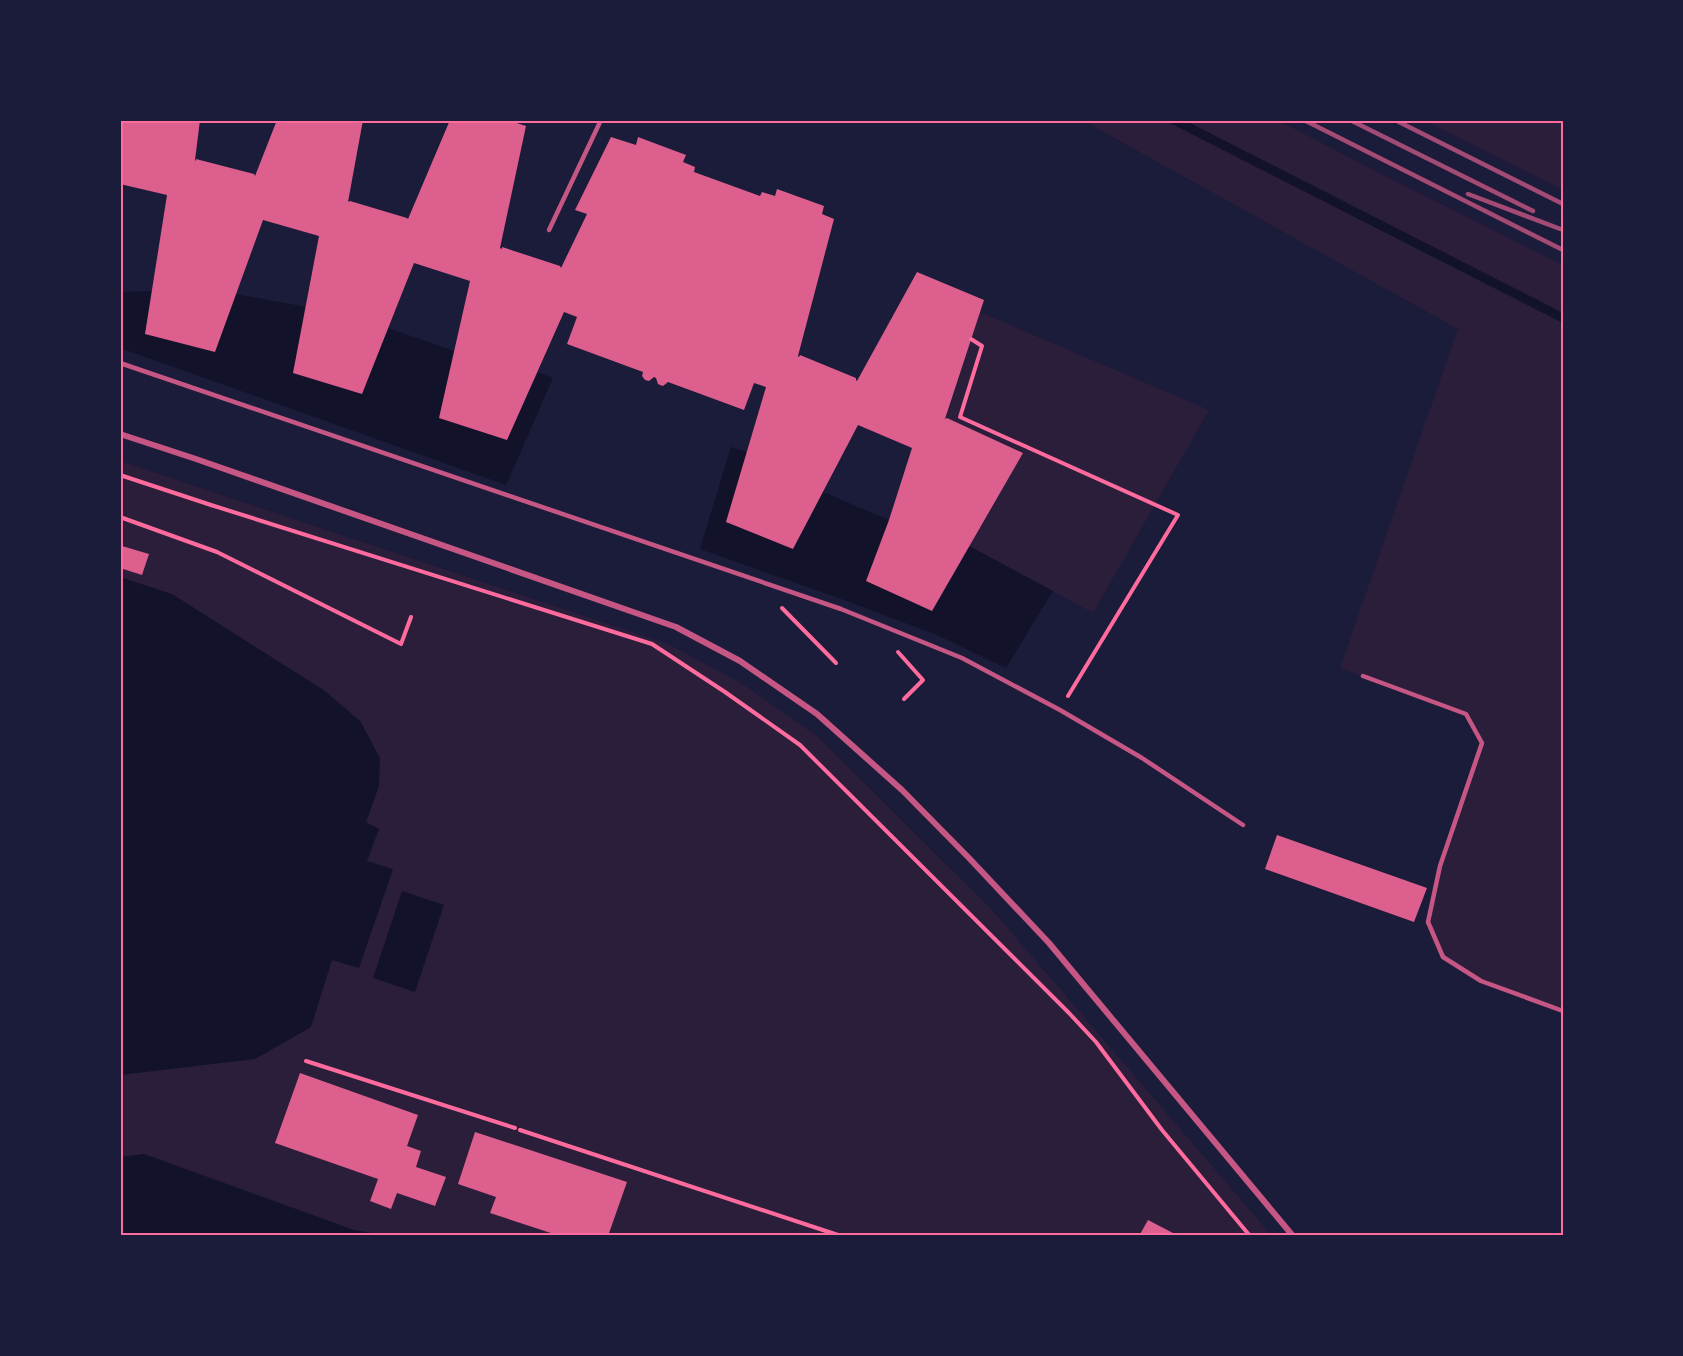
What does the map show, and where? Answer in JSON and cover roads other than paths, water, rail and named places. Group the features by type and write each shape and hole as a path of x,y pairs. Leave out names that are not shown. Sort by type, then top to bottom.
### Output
{"street":[{"path":"120,434 676,627 740,661 818,714 902,790 1049,943 1293,1236"}],"lane":[{"path":"549,230 601,120"},
{"path":"120,363 841,609 962,658 1060,710 1142,758 1244,825"},
{"path":"1363,676 1466,714 1482,742 1440,866 1428,922 1443,957 1481,981 1563,1011"}],"waterway":[{"path":"1174,120 1563,318"}],"railway":[{"path":"1304,120 1563,250"},
{"path":"1350,120 1533,211"},
{"path":"1395,120 1563,204"},
{"path":"1468,194 1563,230"}]}
